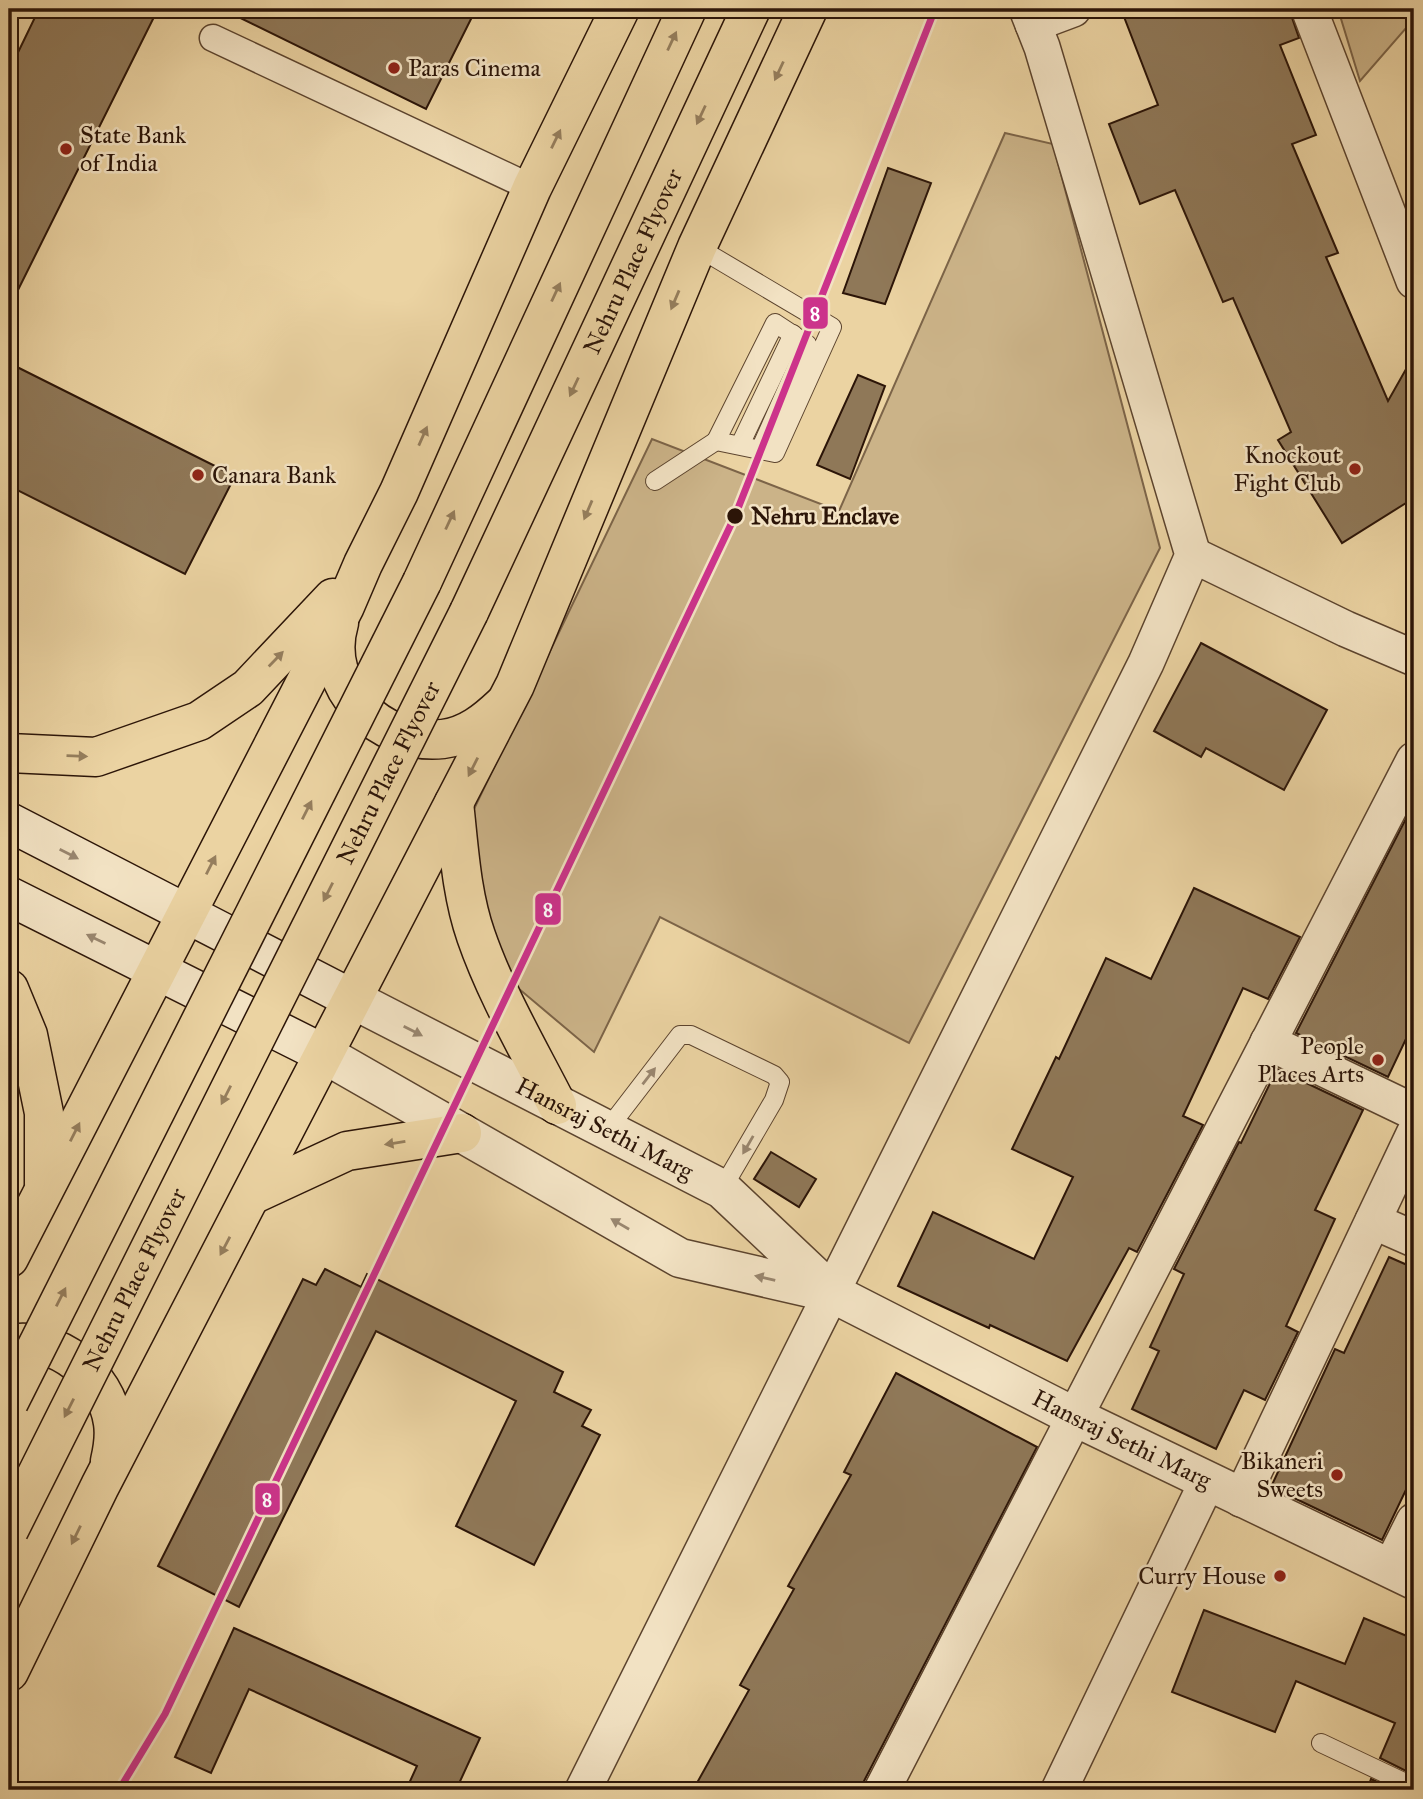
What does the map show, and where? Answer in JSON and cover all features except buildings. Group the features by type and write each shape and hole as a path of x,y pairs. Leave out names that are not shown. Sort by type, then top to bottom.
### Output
{"main road":[{"path":"9,1258 345,606 399,492 532,188 620,9"},
{"path":"9,1402 422,582 687,9"},
{"name":"Nehru Place Flyover","path":"9,1530 468,612 751,9"},
{"path":"100,1486 515,685 697,247 808,9"},
{"path":"9,753 96,757 200,721 248,688 363,564"},
{"path":"345,606 338,628 336,650 339,673 349,694 362,711 380,726 423,740 446,738 467,732 487,720 503,705 515,685"},
{"path":"454,803 463,883 475,935 557,1105"},
{"path":"9,989 28,1035 44,1113 44,1193"},
{"path":"252,1195 347,1151 462,1133"},
{"path":"9,1344 38,1345 60,1352 79,1363 95,1380 106,1399 113,1421 114,1443 110,1466 9,1672"}],"street":[{"path":"583,1790 1146,663 1193,555 1042,47 1030,17 1073,9"},
{"path":"1309,9 1414,281"},
{"path":"212,38 532,188"},
{"path":"1193,555 1414,658"},
{"path":"882,1790 1414,760"},
{"name":"Hansraj Sethi Marg","path":"9,822 722,1189 832,1293"},
{"name":"Hansraj Sethi Marg","path":"9,896 324,1054 680,1258 832,1293 1075,1417 1403,1574"},
{"path":"1268,1042 1414,1112"},
{"path":"1059,1790 1373,1221 1414,1134"},
{"path":"1373,1221 1414,1239"},
{"path":"1403,1574 1414,1521"}],"lane":[{"path":"697,247 832,327 775,453 716,441"},
{"path":"655,481 716,441 775,323 807,344 760,450"},
{"path":"740,445 793,334"},
{"path":"607,1130 680,1035 691,1035 774,1075 780,1082 774,1100 722,1189"},
{"path":"1321,1743 1414,1787"}],"shaded area":[{"path":"1338,9 1414,9 1414,19 1360,81"},
{"path":"1005,133 1053,144 1160,548 909,1043 660,917 594,1052 512,983 491,936 474,858 474,809 652,439 839,511"}],"transit line":[{"name":"8","path":"119,1790 165,1714 735,516 935,9"}],"place":[{"name":"Paras Cinema","path":"394,68"},
{"name":"State Bank of India","path":"66,149"},
{"name":"Knockout Fight Club","path":"1355,469"},
{"name":"Canara Bank","path":"198,475"},
{"name":"Nehru Enclave","path":"735,516"},
{"name":"People Places Arts","path":"1378,1060"},
{"name":"Bikaneri Sweets","path":"1337,1475"},
{"name":"Curry House","path":"1280,1576"}]}
